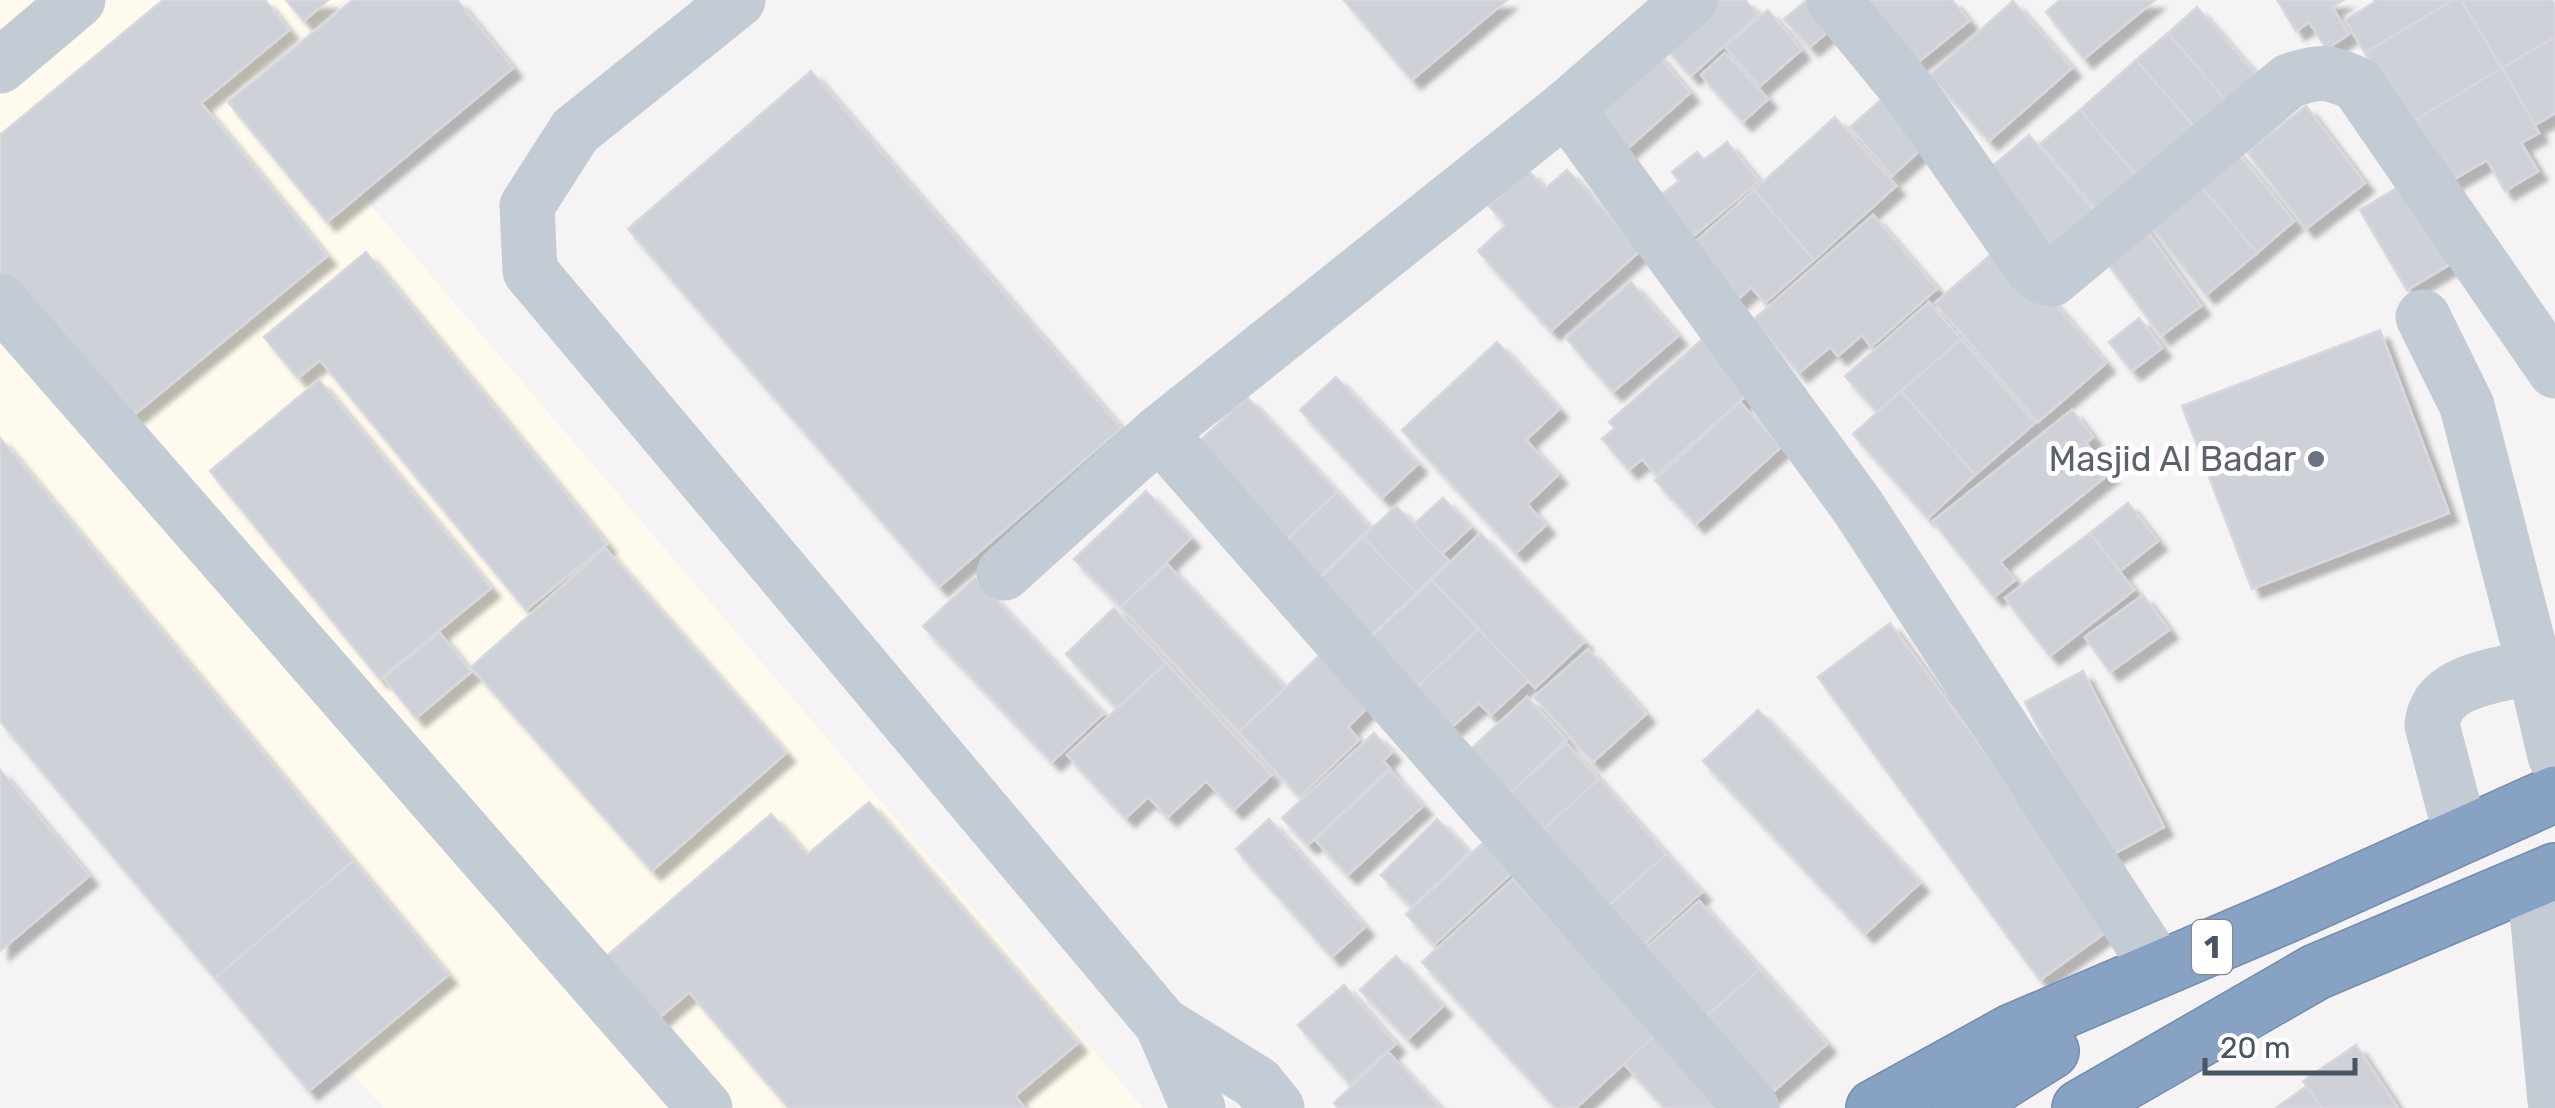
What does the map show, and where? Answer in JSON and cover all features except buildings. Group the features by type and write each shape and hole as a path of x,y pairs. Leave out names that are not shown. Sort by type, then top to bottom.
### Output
{"highway":[{"name":"1","path":"1874,1108 2012,1032 2555,794"},
{"name":"1","path":"2080,1108 2316,972 2545,875"},
{"name":"1","path":"1960,1108 2006,1077 2286,915"},
{"name":"1","path":"2148,1108 2316,972"}],"street":[{"path":"0,66 78,0"},
{"path":"1004,573 1158,432 1566,108 1690,0"},
{"path":"1834,0 1911,94 2032,268 2052,279 2290,80 2332,72 2357,84 2555,370"},
{"path":"704,10 575,131 527,206 530,271 1162,1024 1198,1108"},
{"path":"1566,108 1858,507 2159,969"},
{"path":"0,302 706,1108"},
{"path":"2422,317 2467,406 2555,756"},
{"path":"1158,432 1752,1108"},
{"path":"2460,836 2432,725 2433,712 2440,700 2464,683 2534,666"},
{"path":"2545,875 2555,1100"},
{"path":"1162,1024 1257,1084 1278,1108"}],"shaded area":[{"path":"0,0 345,0 258,73 1143,1108 384,1108 0,704"}],"place":[{"name":"Masjid Al Badar","path":"2316,459"}]}
